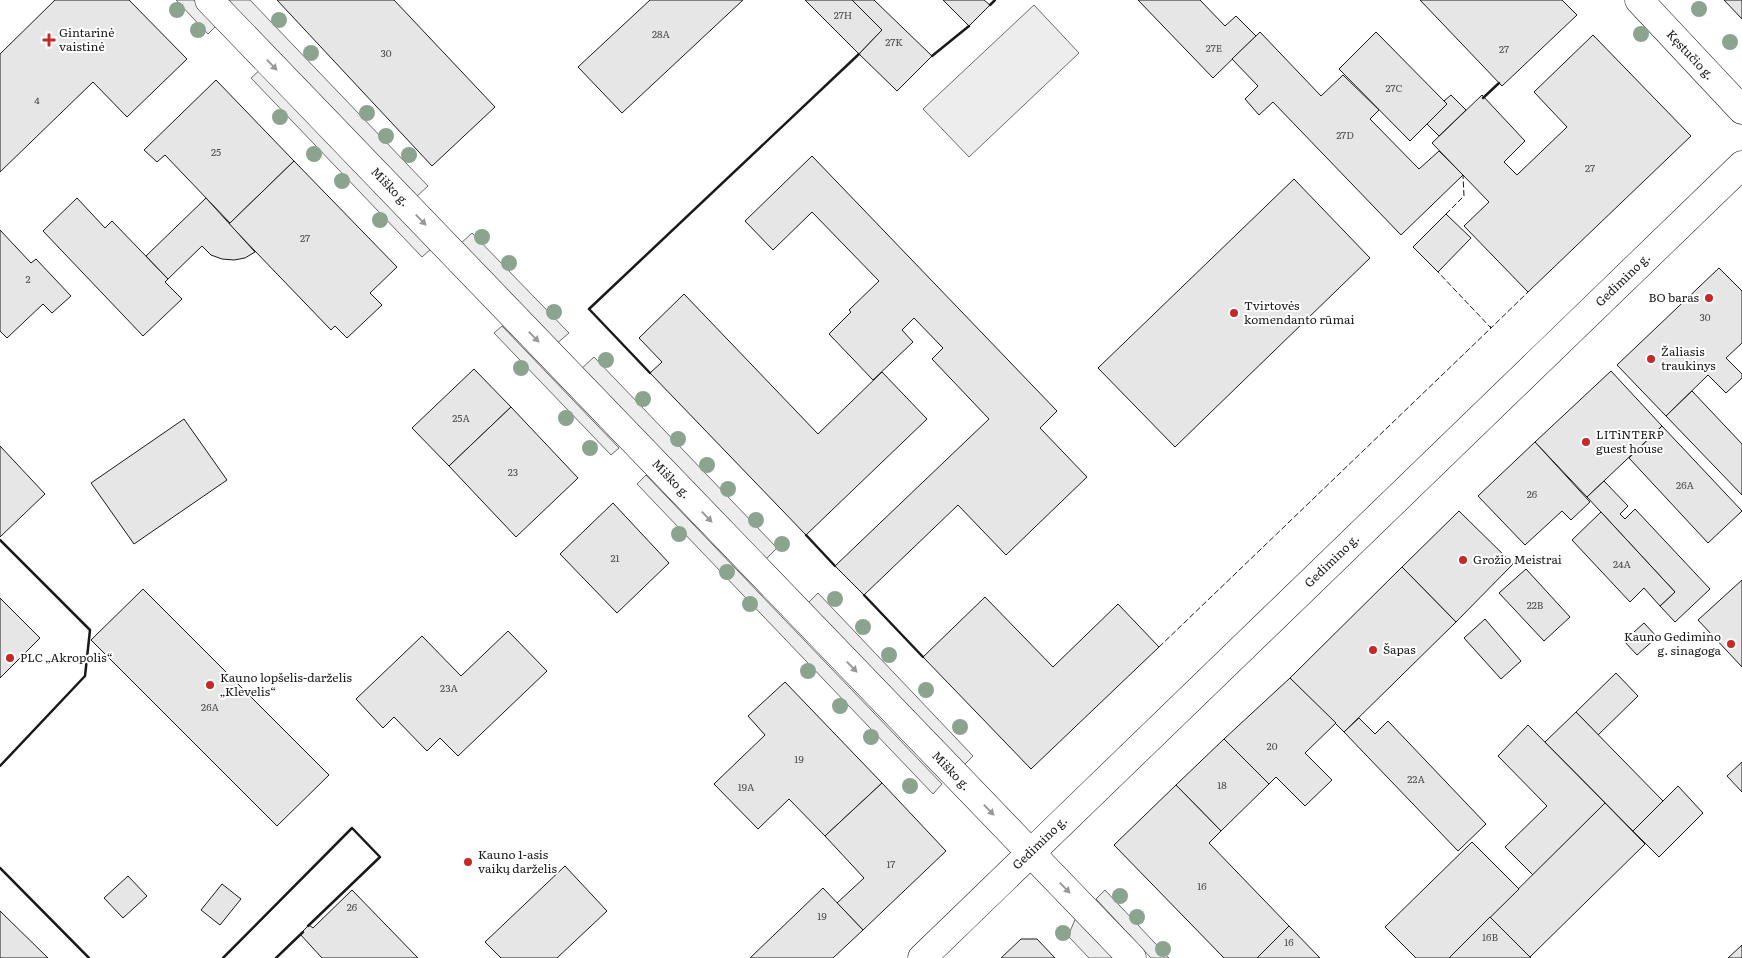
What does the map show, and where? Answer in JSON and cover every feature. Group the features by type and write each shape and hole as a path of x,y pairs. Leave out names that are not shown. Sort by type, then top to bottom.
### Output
{"street":[{"name":"Miško g.","path":"209,0 1132,958"},
{"name":"Kęstučio g.","path":"1639,0 1742,110"},
{"name":"Gedimino g.","path":"922,958 1742,165"}],"shaded area":[{"path":"176,0 195,0 218,24 208,34"},
{"path":"226,0 250,0 428,186 415,198"},
{"path":"1034,5 1079,53 969,157 923,109"},
{"path":"261,69 432,248 422,257 251,78"},
{"path":"472,233 569,333 555,345 459,245"},
{"path":"502,326 619,448 611,455 494,333"},
{"path":"594,357 777,548 762,563 579,371"},
{"path":"646,475 942,784 933,794 637,484"},
{"path":"818,593 973,756 960,769 805,606"},
{"path":"1105,890 1169,958 1151,958 1096,899"},
{"path":"1077,915 1119,958 1089,958 1068,936"}],"building":[{"path":"55,0 129,0 187,59 127,117 93,82 0,172 0,54"},
{"path":"277,0 394,0 495,107 432,166"},
{"path":"650,0 743,0 622,113 578,67"},
{"path":"805,0 852,0 882,30 859,54"},
{"path":"852,0 874,0 932,56 897,91 859,54 882,30"},
{"path":"943,0 984,0 990,5 969,26"},
{"path":"1138,0 1200,0 1225,26 1236,16 1256,36 1213,78"},
{"path":"1420,0 1562,0 1577,15 1502,86"},
{"path":"1724,0 1742,0 1742,19"},
{"path":"1260,32 1321,96 1343,75 1379,110 1370,119 1419,169 1439,151 1463,175 1401,235 1273,102 1259,115 1245,99 1258,86 1232,59"},
{"path":"1376,32 1447,104 1410,141 1339,69"},
{"path":"1593,35 1691,136 1528,292 1464,226 1489,202 1432,143 1482,95 1525,141 1504,162 1517,175 1567,127 1534,92"},
{"path":"216,80 294,161 230,223 165,155 157,162 144,150"},
{"path":"1451,95 1466,110 1439,136 1427,124 1447,104 1444,101"},
{"path":"812,156 1057,411 1040,428 1087,477 1006,555 958,505 864,595 835,566 989,419 932,359 943,348 914,318 902,330 913,342 873,380 829,334 851,312 849,310 879,281 812,212 773,250 745,221"},
{"path":"294,161 397,267 370,293 382,305 347,338 335,326 331,330 229,224"},
{"name":"Tvirtovės komendanto rūmai","path":"1294,179 1370,258 1175,447 1098,368"},
{"path":"77,198 105,228 112,221 168,279 165,282 182,299 143,336 43,231"},
{"path":"206,198 255,252 245,258 234,260 222,259 211,255 202,246 168,279 146,256"},
{"path":"1446,214 1471,238 1438,272 1413,247"},
{"path":"0,230 31,263 36,259 71,296 52,313 43,304 7,338 0,331"},
{"path":"1719,268 1742,291 1742,343 1726,358 1742,374 1742,378 1726,393 1708,375 1666,416 1617,365"},
{"path":"684,294 818,434 882,372 927,419 806,535 650,373 662,362 639,338"},
{"path":"474,369 511,407 449,466 412,428"},
{"path":"1611,371 1662,426 1587,497 1535,442"},
{"path":"1692,391 1742,444 1742,495 1666,416"},
{"path":"511,407 578,478 516,537 449,466"},
{"path":"184,419 227,480 134,544 91,483"},
{"path":"1662,426 1742,511 1708,543 1629,458"},
{"path":"1535,442 1590,502 1571,520 1562,511 1525,545 1478,496"},
{"path":"0,446 45,494 0,537"},
{"path":"1604,481 1628,506 1620,514 1625,519 1635,509 1710,589 1675,622 1660,606 1675,592 1587,497"},
{"path":"613,503 669,563 617,613 560,554"},
{"path":"1459,511 1513,564 1456,622 1402,567"},
{"path":"1601,512 1675,592 1660,606 1644,588 1630,602 1572,540"},
{"path":"1402,567 1456,622 1344,732 1290,678"},
{"path":"1526,569 1570,617 1544,641 1499,593"},
{"name":"Kauno Gedimino g. sinagoga","path":"1742,580 1742,667 1698,620"},
{"path":"143,589 329,775 277,826 91,640"},
{"path":"985,597 1053,667 1118,604 1159,647 1031,769 923,657"},
{"name":"PLC „Akropolis“","path":"0,598 40,638 0,678"},
{"path":"1485,619 1521,661 1501,679 1464,638"},
{"path":"1644,623 1657,637 1637,655 1624,641"},
{"path":"508,631 547,671 458,756 440,738 427,751 394,717 383,728 356,699 422,636 461,676"},
{"path":"1616,673 1638,696 1598,735 1576,712"},
{"path":"1290,678 1336,723 1305,753 1332,780 1305,806 1276,777 1269,784 1224,739"},
{"path":"785,682 882,783 825,836 789,799 758,829 714,784 765,735 748,716"},
{"path":"1576,712 1663,801 1633,831 1545,742"},
{"path":"1359,718 1375,734 1388,721 1486,824 1458,851 1344,732"},
{"path":"1528,725 1605,803 1533,875 1505,847 1547,806 1498,756"},
{"path":"1224,739 1269,784 1221,831 1176,785"},
{"path":"1742,762 1742,792 1727,776"},
{"path":"882,783 946,851 863,930 837,903 864,878 825,836"},
{"path":"1176,785 1221,831 1209,843 1289,926 1257,958 1224,958 1114,845"},
{"path":"1678,786 1703,813 1659,857 1633,831"},
{"path":"1605,803 1645,844 1530,957 1490,917"},
{"path":"1472,842 1519,889 1449,958 1416,958 1385,927"},
{"path":"565,866 607,911 557,958 501,958 485,942"},
{"path":"128,876 147,896 123,918 104,898"},
{"path":"222,884 241,899 220,925 201,910"},
{"path":"823,888 863,930 833,958 750,958"},
{"path":"352,890 418,958 322,958 300,934 309,925 313,928"},
{"path":"0,911 48,958 0,958"},
{"path":"1490,917 1531,958 1449,958"},
{"path":"1289,926 1320,958 1257,958"},
{"path":"1021,939 1037,939 1055,958 1001,958"},
{"path":"1742,945 1742,958 1728,958"}],"fence":[{"path":"1446,214 1464,196 1463,175"},
{"path":"1159,647 1491,328 1438,272"},
{"path":"1490,326 1491,328 1528,292"}],"wall":[{"path":"990,5 995,0"},
{"path":"932,56 969,26"},
{"path":"650,373 589,309 859,54"},
{"path":"1483,98 1499,83"},
{"path":"806,535 835,566"},
{"path":"0,540 90,630 85,676 0,766"},
{"path":"864,595 923,657"},
{"path":"223,958 352,828 380,857 308,926"},
{"path":"0,868 89,958"},
{"path":"276,958 303,932"}],"place":[{"name":"Gintarinė vaistinė","path":"49,40"},
{"name":"BO baras","path":"1709,298"},
{"name":"Tvirtovės komendanto rūmai","path":"1234,313"},
{"name":"Žaliasis traukinys","path":"1651,359"},
{"name":"LITiNTERP guest house","path":"1586,442"},
{"name":"Grožio Meistrai","path":"1463,560"},
{"name":"Kauno Gedimino g. sinagoga","path":"1731,644"},
{"name":"Šapas","path":"1373,650"},
{"name":"PLC „Akropolis“","path":"10,658"},
{"name":"Kauno lopšelis-darželis „Klevelis“","path":"210,685"},
{"name":"Kauno 1-asis vaikų darželis","path":"468,862"}]}
